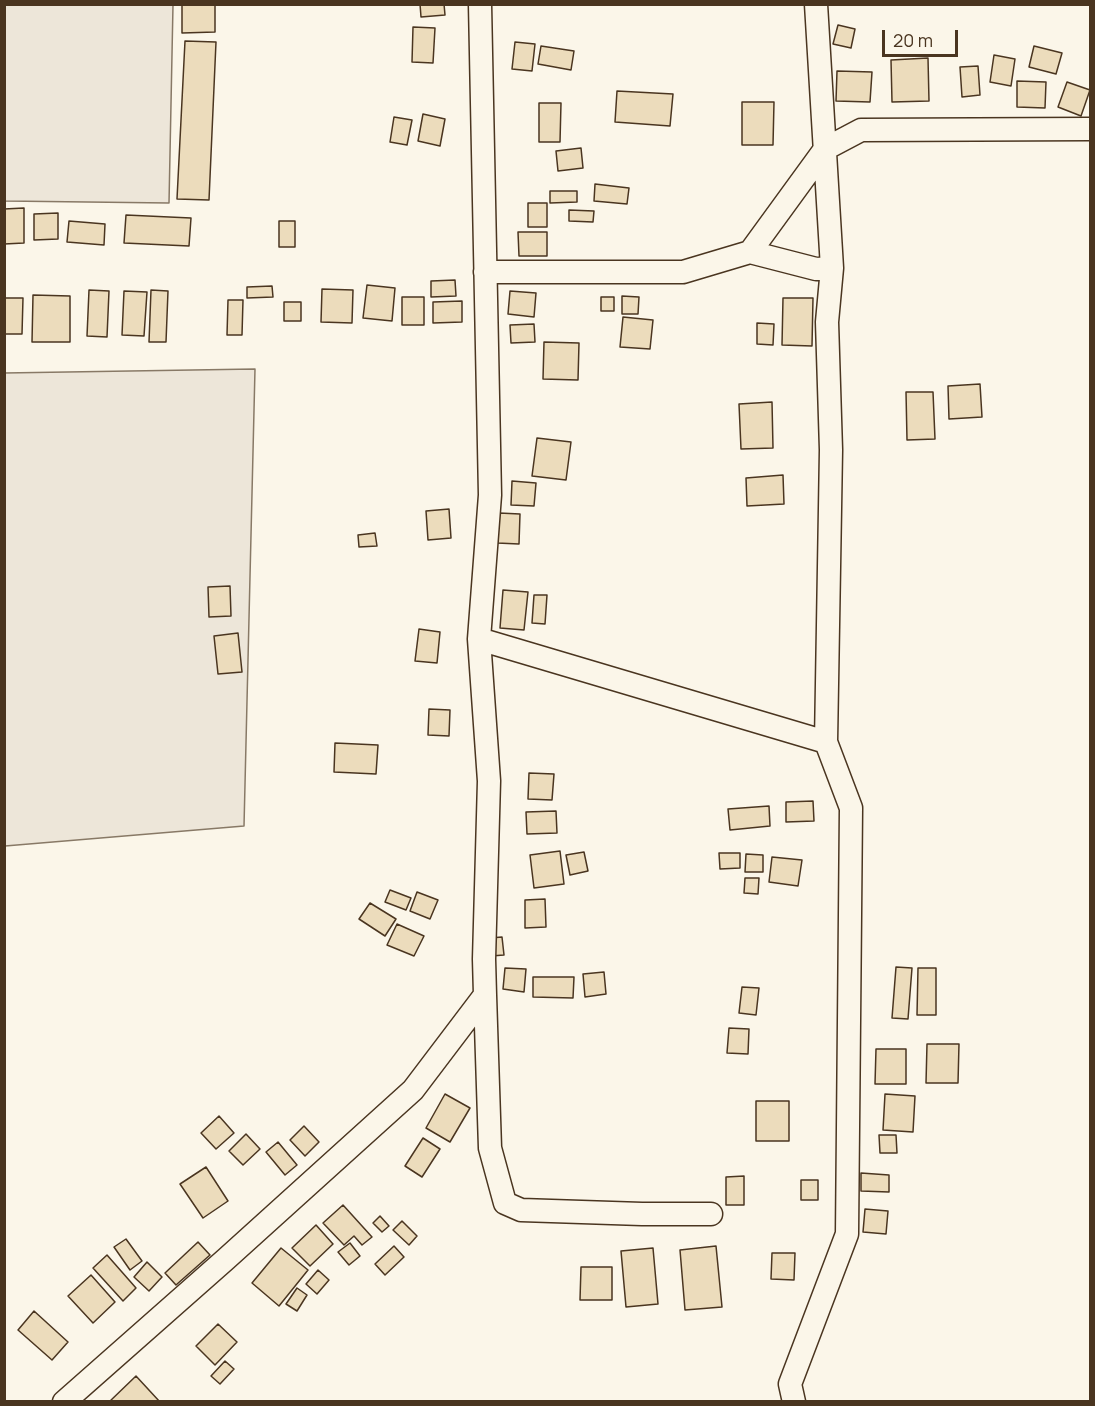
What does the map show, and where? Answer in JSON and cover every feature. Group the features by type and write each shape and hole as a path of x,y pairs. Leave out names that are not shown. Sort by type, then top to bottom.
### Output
{"street":[{"path":"480,4 490,495 479,639 489,781 484,959 490,1148 505,1203 521,1210 711,1214"},
{"path":"794,1401 790,1384 847,1234 851,807 826,742 831,450 827,322 832,268 816,4"},
{"path":"750,252 825,149 861,130 1090,129"},
{"path":"485,272 683,272 750,252 816,269 832,268"},
{"path":"479,639 826,742"},
{"path":"64,1401 413,1090 485,995"}],"shaded area":[{"path":"5,4 173,5 169,203 5,201"},
{"path":"255,369 244,826 5,846 4,373"}],"building":[{"path":"182,4 215,4 215,32 182,33"},
{"path":"420,4 444,4 445,15 421,17"},
{"path":"838,25 855,29 851,48 833,44"},
{"path":"413,27 435,28 433,63 412,62"},
{"path":"185,41 216,42 209,200 177,199"},
{"path":"515,42 535,44 532,71 512,69"},
{"path":"541,46 574,51 571,70 538,64"},
{"path":"1034,46 1062,53 1056,74 1029,67"},
{"path":"994,55 1015,59 1011,86 990,82"},
{"path":"928,58 929,101 892,102 891,60"},
{"path":"978,66 980,95 962,97 960,67"},
{"path":"837,71 872,72 870,102 836,101"},
{"path":"1017,81 1046,82 1045,108 1017,107"},
{"path":"1067,82 1090,90 1081,116 1058,107"},
{"path":"617,91 673,94 670,126 615,122"},
{"path":"742,102 774,102 773,145 742,145"},
{"path":"539,103 561,103 560,142 539,142"},
{"path":"423,114 445,119 440,146 418,141"},
{"path":"394,117 412,120 407,145 390,142"},
{"path":"581,148 583,168 558,171 556,151"},
{"path":"595,184 629,188 627,204 594,201"},
{"path":"550,191 577,191 577,202 550,203"},
{"path":"528,203 547,203 547,227 528,227"},
{"path":"24,208 24,243 4,244 4,209"},
{"path":"569,210 594,211 593,222 569,221"},
{"path":"58,213 58,239 34,240 34,214"},
{"path":"126,215 191,218 189,246 124,243"},
{"path":"69,221 105,224 104,245 67,242"},
{"path":"279,221 295,221 295,247 279,247"},
{"path":"518,232 547,232 547,256 519,256"},
{"path":"455,280 456,296 431,297 431,281"},
{"path":"367,285 395,288 392,321 363,318"},
{"path":"272,286 273,297 247,298 247,287"},
{"path":"322,289 353,290 352,323 321,322"},
{"path":"89,290 109,291 107,337 87,336"},
{"path":"151,290 168,291 166,342 149,342"},
{"path":"124,291 147,292 144,336 122,335"},
{"path":"510,291 536,293 534,317 508,314"},
{"path":"33,295 70,296 70,342 32,342"},
{"path":"622,296 639,297 638,314 622,314"},
{"path":"402,297 424,297 424,325 402,325"},
{"path":"601,297 614,297 614,311 601,311"},
{"path":"4,298 23,298 22,334 4,334"},
{"path":"783,298 813,298 812,346 782,345"},
{"path":"228,300 243,300 242,335 227,335"},
{"path":"462,301 462,322 433,323 433,302"},
{"path":"284,302 301,302 301,321 284,321"},
{"path":"623,317 653,320 650,349 620,347"},
{"path":"757,323 774,324 773,345 757,344"},
{"path":"534,324 535,342 511,343 510,325"},
{"path":"544,342 579,343 578,380 543,379"},
{"path":"980,384 982,417 949,419 948,386"},
{"path":"906,392 933,392 935,439 907,440"},
{"path":"772,402 773,448 741,449 739,404"},
{"path":"537,438 571,442 566,480 532,476"},
{"path":"783,475 784,504 747,506 746,478"},
{"path":"512,481 536,483 534,506 511,505"},
{"path":"449,509 451,538 428,540 426,511"},
{"path":"499,513 520,514 519,544 497,543"},
{"path":"375,533 377,546 359,547 358,535"},
{"path":"230,586 231,616 209,617 208,587"},
{"path":"503,590 528,592 524,630 500,628"},
{"path":"534,595 547,595 545,624 532,623"},
{"path":"419,629 440,632 437,663 415,661"},
{"path":"238,633 242,672 218,674 214,636"},
{"path":"429,709 450,710 449,736 428,735"},
{"path":"335,743 378,745 376,774 334,772"},
{"path":"529,773 554,774 552,800 528,799"},
{"path":"813,801 814,821 786,822 786,802"},
{"path":"769,806 770,826 730,830 728,809"},
{"path":"556,811 557,833 527,834 526,812"},
{"path":"560,851 564,884 534,888 530,855"},
{"path":"584,852 588,871 570,875 566,855"},
{"path":"719,853 740,853 740,868 720,869"},
{"path":"746,854 763,855 763,872 745,872"},
{"path":"772,857 802,860 798,886 769,882"},
{"path":"745,878 759,878 758,894 744,893"},
{"path":"390,890 411,898 406,910 385,902"},
{"path":"417,892 438,900 430,919 410,911"},
{"path":"545,899 546,927 525,928 525,900"},
{"path":"370,903 396,919 385,936 359,919"},
{"path":"397,924 424,936 414,956 387,945"},
{"path":"502,937 504,955 491,956 490,938"},
{"path":"896,967 912,968 908,1019 892,1018"},
{"path":"505,968 526,969 524,992 503,989"},
{"path":"918,968 936,968 936,1015 917,1015"},
{"path":"604,972 606,994 585,997 583,974"},
{"path":"533,977 574,977 573,998 533,997"},
{"path":"742,987 759,988 756,1015 739,1013"},
{"path":"729,1028 749,1029 748,1054 727,1053"},
{"path":"927,1044 959,1044 958,1083 926,1083"},
{"path":"876,1049 906,1049 906,1084 875,1084"},
{"path":"445,1094 470,1108 450,1142 426,1128"},
{"path":"885,1094 915,1096 913,1132 883,1130"},
{"path":"756,1101 789,1101 789,1141 756,1141"},
{"path":"219,1116 234,1133 216,1149 201,1133"},
{"path":"304,1126 319,1142 305,1156 290,1140"},
{"path":"246,1134 260,1149 243,1165 229,1151"},
{"path":"879,1135 896,1135 897,1153 880,1153"},
{"path":"423,1138 440,1149 422,1177 405,1166"},
{"path":"278,1142 297,1165 285,1175 266,1152"},
{"path":"206,1167 228,1201 203,1218 180,1184"},
{"path":"861,1173 889,1175 889,1192 861,1191"},
{"path":"744,1176 744,1205 726,1205 726,1177"},
{"path":"801,1180 818,1180 818,1200 801,1200"},
{"path":"343,1205 372,1237 362,1245 354,1236 344,1245 323,1223"},
{"path":"865,1209 888,1211 886,1234 863,1232"},
{"path":"380,1216 389,1226 382,1232 373,1223"},
{"path":"402,1221 417,1236 409,1245 393,1230"},
{"path":"316,1225 333,1244 310,1266 292,1248"},
{"path":"126,1239 142,1261 130,1270 114,1247"},
{"path":"198,1242 210,1255 176,1285 165,1273"},
{"path":"350,1243 360,1256 349,1265 338,1252"},
{"path":"394,1246 404,1257 385,1275 375,1264"},
{"path":"716,1246 722,1307 685,1310 680,1250"},
{"path":"281,1248 308,1270 279,1306 252,1283"},
{"path":"653,1248 658,1304 626,1307 621,1251"},
{"path":"772,1253 795,1253 794,1280 771,1279"},
{"path":"107,1255 136,1288 123,1301 93,1268"},
{"path":"147,1262 162,1277 149,1291 134,1277"},
{"path":"581,1267 612,1267 612,1300 580,1300"},
{"path":"318,1270 329,1280 317,1294 306,1284"},
{"path":"91,1275 115,1302 93,1323 68,1296"},
{"path":"297,1288 307,1295 297,1311 286,1304"},
{"path":"34,1311 68,1342 52,1360 18,1330"},
{"path":"218,1324 237,1342 215,1365 196,1346"},
{"path":"225,1361 234,1369 220,1384 211,1376"},
{"path":"136,1376 160,1402 109,1402"}]}
